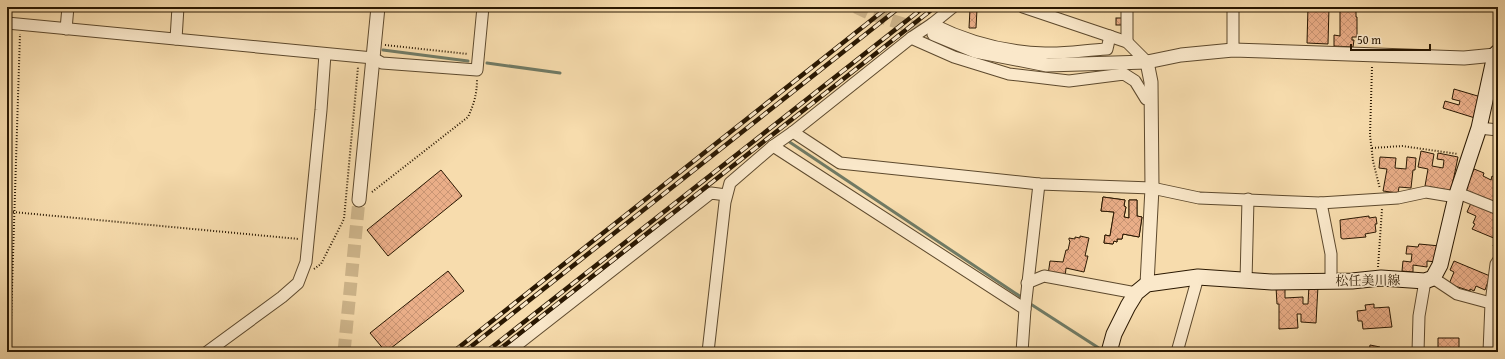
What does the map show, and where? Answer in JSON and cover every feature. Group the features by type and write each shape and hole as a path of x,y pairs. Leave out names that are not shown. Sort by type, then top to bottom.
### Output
{"main road":[{"path":"1429,280 1440,265 1457,195 1479,128 1497,53"},
{"name":"松任美川線","path":"1141,289 1198,277 1272,282 1352,281 1378,278 1429,280"},
{"path":"1112,350 1114,334 1128,306 1141,289"}],"street":[{"path":"66,29 68,7"},
{"path":"176,40 178,7"},
{"path":"359,200 378,7"},
{"path":"7,23 373,58 382,63 477,70 483,7"},
{"path":"708,352 726,195 730,183 773,146 793,132 910,38 933,29 953,7"},
{"path":"1023,7 1127,42 1147,62 1151,82 1152,188 1141,289 1044,276 1027,283"},
{"path":"1127,7 1127,42"},
{"path":"1233,7 1233,50"},
{"path":"933,29 1013,51 1046,53 1106,49 1110,36"},
{"path":"933,29 975,51 1047,65 1147,62 1181,55 1233,50 1464,58 1497,53"},
{"path":"910,38 954,57 1009,74 1069,80 1124,74 1135,81 1146,99 1151,99"},
{"path":"207,352 282,297 298,282 306,262 325,54"},
{"path":"1479,128 1498,130"},
{"path":"793,132 840,164 1039,184 1152,188 1199,198 1321,203 1398,198 1426,192 1457,195 1498,209"},
{"path":"773,146 1025,309"},
{"path":"1022,352 1027,283 1039,184"},
{"path":"508,352 711,193 726,195"},
{"path":"1246,281 1248,199"},
{"path":"1321,203 1332,254 1331,281"},
{"path":"1489,352 1496,264 1498,261"},
{"path":"1177,352 1198,277"},
{"path":"1418,352 1419,316 1429,280 1457,294 1494,304"}],"path":[{"path":"10,352 20,24"},
{"path":"374,43 478,55"},
{"path":"1372,55 1370,134 1373,161 1383,199 1378,278"},
{"path":"298,282 321,264 344,219 359,57"},
{"path":"372,185 371,193 468,117 475,101 477,90 477,70"},
{"path":"1372,148 1402,146 1469,156"},
{"path":"14,212 307,239"}],"building":[{"path":"1308,7 1329,7 1328,44 1307,43"},
{"path":"1344,8 1356,8 1357,37 1352,37 1352,40 1354,40 1353,47 1334,46 1334,35 1340,36 1340,10 1344,10"},
{"path":"970,9 977,9 976,28 969,28"},
{"path":"1116,18 1123,18 1123,25 1116,25"},
{"path":"1454,89 1481,97 1475,118 1443,108 1445,101 1459,105 1460,101 1452,99"},
{"path":"1421,151 1434,154 1432,166 1443,168 1444,160 1437,159 1438,153 1458,157 1451,191 1425,186 1428,169 1418,167"},
{"path":"1380,157 1396,158 1395,168 1406,169 1407,157 1416,158 1411,188 1399,187 1398,193 1383,191 1387,169 1379,168"},
{"path":"1474,169 1484,173 1483,176 1491,180 1492,176 1498,179 1498,204 1465,190"},
{"path":"441,170 462,196 388,256 367,230"},
{"path":"1103,197 1125,200 1124,206 1126,207 1124,217 1129,218 1129,200 1137,200 1137,216 1142,217 1139,237 1123,234 1122,239 1117,239 1117,242 1114,241 1113,244 1104,243 1105,235 1110,236 1114,212 1101,211"},
{"path":"1103,197 1125,200 1124,206 1126,207 1124,217 1129,218 1129,200 1137,200 1137,216 1142,217 1139,237 1123,234 1122,239 1117,239 1117,242 1114,241 1113,244 1104,243 1105,235 1110,236 1114,212 1101,211"},
{"path":"1471,203 1497,213 1494,220 1498,221 1498,248 1493,246 1496,239 1472,229 1475,224 1473,223 1476,216 1467,212"},
{"path":"1369,216 1369,218 1376,217 1376,232 1365,234 1366,237 1341,238 1340,220"},
{"path":"1080,236 1089,238 1085,256 1088,256 1084,272 1066,268 1065,278 1048,275 1050,261 1063,262 1066,250 1068,250 1070,241 1069,238 1075,239 1075,237 1080,238"},
{"path":"1419,244 1440,246 1436,262 1427,261 1427,267 1413,265 1413,272 1402,271 1403,261 1411,262 1412,254 1406,254 1407,246 1418,247"},
{"path":"1454,261 1490,276 1485,290 1476,286 1474,291 1470,289 1470,291 1449,284 1454,272 1450,270"},
{"path":"448,271 464,291 386,352 370,333"},
{"path":"1309,285 1318,286 1316,323 1301,322 1301,314 1297,314 1298,328 1279,329 1279,304 1277,304 1276,287 1285,286 1285,298 1303,297 1303,304 1308,304"},
{"path":"1374,304 1374,308 1389,307 1392,327 1363,329 1362,321 1358,321 1357,311 1366,310 1365,305"},
{"path":"1438,338 1459,338 1459,348 1473,348 1473,352 1441,352 1441,350 1438,350"},
{"path":"1370,345 1380,347 1379,350 1392,352 1369,352"}],"waterway":[{"path":"9,7 9,15"},
{"path":"7,225 9,28"},
{"path":"383,50 468,61"},
{"path":"487,63 560,73"},
{"path":"788,141 1024,299"},
{"path":"1029,303 1105,352"}],"tunnel":[{"path":"856,7 871,14 932,33"},
{"path":"344,352 359,200"}],"railway":[{"path":"453,352 888,7"},
{"path":"464,352 900,7"},
{"path":"486,352 924,7"},
{"path":"496,352 935,7"}]}
